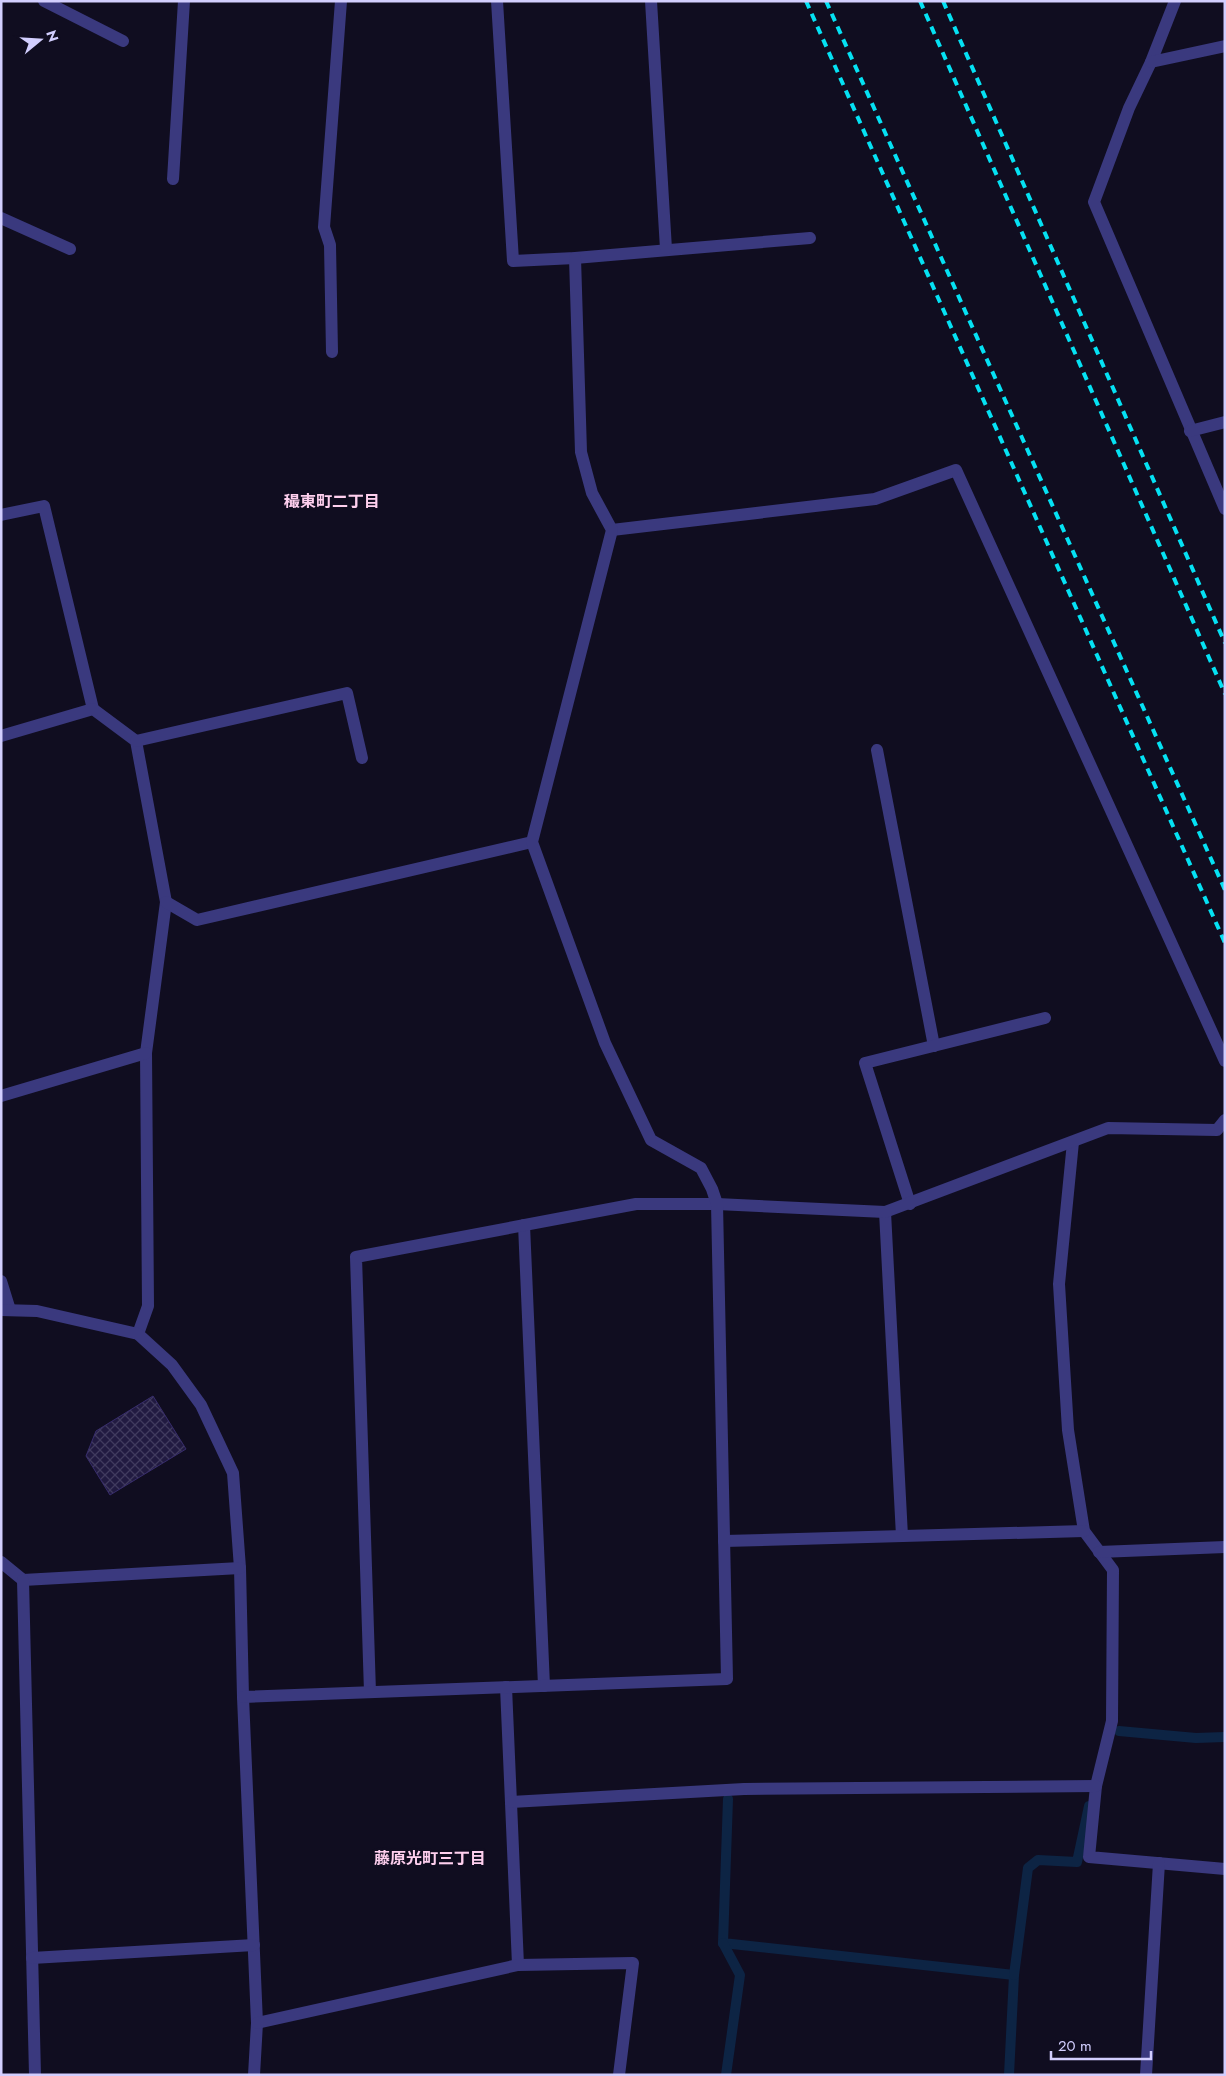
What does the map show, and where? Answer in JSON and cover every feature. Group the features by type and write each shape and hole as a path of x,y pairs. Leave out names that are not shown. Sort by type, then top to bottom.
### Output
{"street":[{"path":"44,1 123,41"},
{"path":"173,179 184,1"},
{"path":"332,352 330,245 324,227 341,1"},
{"path":"497,1 513,261 575,258 810,238"},
{"path":"651,1 666,249"},
{"path":"1175,1 1151,62 1129,108 1094,202 1190,431 1225,509"},
{"path":"1151,62 1225,46"},
{"path":"1,218 70,249"},
{"path":"242,1697 728,1679 717,1204 712,1189 701,1168 651,1140 605,1043 532,842 612,530 592,492 582,452 575,258"},
{"path":"1190,431 1225,422"},
{"path":"612,530 875,499 956,470 1225,1061"},
{"path":"1,515 44,506 93,709 136,741 166,902 146,1053 148,1306 138,1334"},
{"path":"136,741 347,693 362,758"},
{"path":"1,736 93,709"},
{"path":"877,750 934,1046"},
{"path":"166,902 197,920 532,842"},
{"path":"910,1204 865,1063 1045,1018"},
{"path":"1,1096 146,1053"},
{"path":"370,1692 356,1257 636,1204 717,1204 885,1212 1108,1128 1217,1130 1225,1120"},
{"path":"1073,1142 1059,1284 1068,1430 1084,1531 1113,1570 1112,1721 1096,1786 1089,1857 1225,1869"},
{"path":"885,1212 902,1536"},
{"path":"524,1225 544,1686"},
{"path":"1,1281 6,1310 37,1310 138,1334 172,1364 201,1405 233,1473 240,1568 242,1697 257,2023 254,2075"},
{"path":"724,1541 1084,1531"},
{"path":"1099,1552 1225,1548"},
{"path":"1,1562 23,1580 240,1568"},
{"path":"23,1580 35,2075"},
{"path":"506,1687 518,1965"},
{"path":"511,1802 744,1789 1096,1786"},
{"path":"1146,2075 1159,1863"},
{"path":"32,1958 254,1945"},
{"path":"257,2023 518,1965 633,1963 619,2075"}],"building":[{"path":"153,1396 186,1449 110,1495 86,1456 96,1431"}],"waterway":[{"path":"1119,1731 1196,1738 1225,1737"},
{"path":"728,1799 723,1943 1014,1975 1009,2075"},
{"path":"1014,1975 1028,1868 1038,1860 1077,1862 1089,1806"},
{"path":"723,1943 740,1975 726,2075"}],"railway":[{"path":"806,1 1225,943"},
{"path":"826,1 1225,890"},
{"path":"920,1 1225,694"},
{"path":"943,1 1225,643"}],"district":[{"name":"穝東町二丁目","path":"332,501"},
{"name":"藤原光町三丁目","path":"430,1858"}]}
